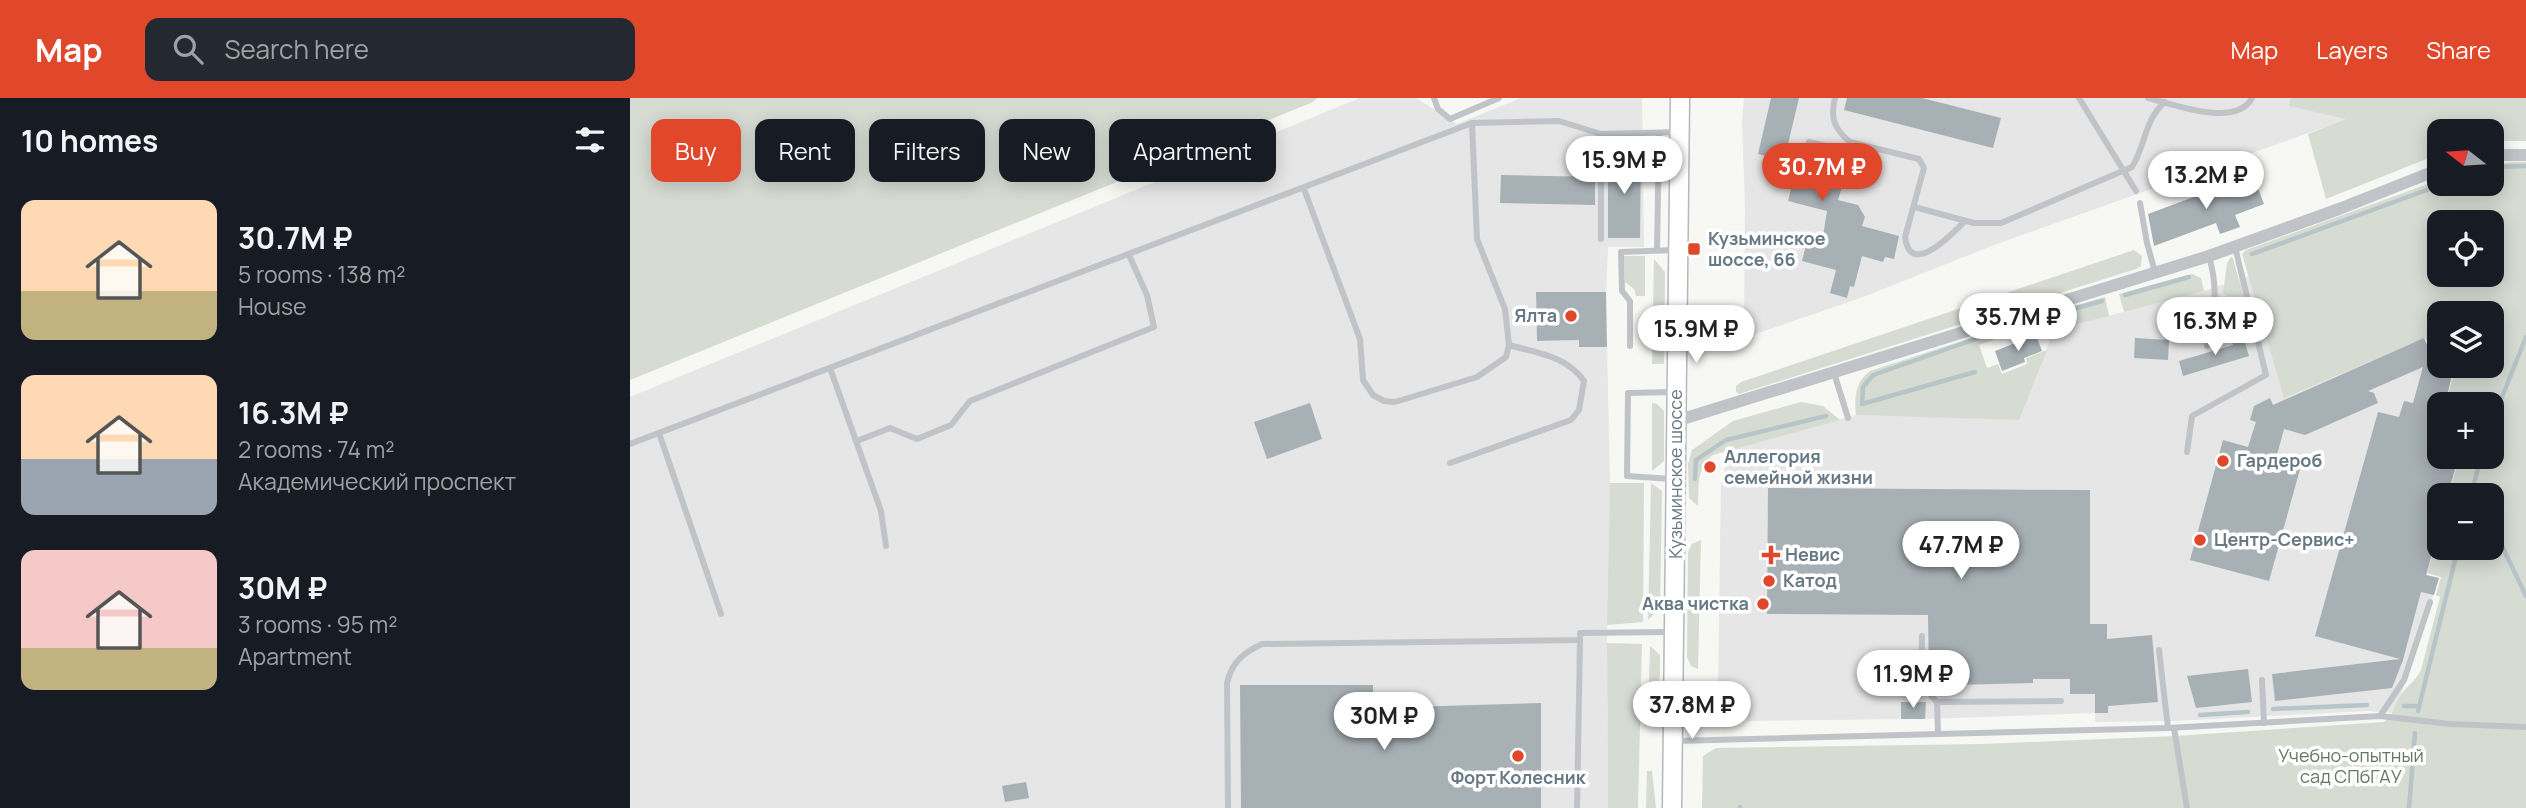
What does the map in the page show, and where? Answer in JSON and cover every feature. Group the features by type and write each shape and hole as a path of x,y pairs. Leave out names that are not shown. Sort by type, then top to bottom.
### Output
{"main road":[{"name":"Кузьминское шоссе","path":"1672,808 1680,98"}],"street":[{"path":"2504,155 2526,155"},
{"path":"1676,421 2209,256 2427,174"}],"lane":[{"path":"1434,98 1438,109 1450,119 1499,98"},
{"path":"1835,98 1832,121 1840,135 1850,142 1919,159 1924,167 1905,237 1906,244 1917,254 1925,254 1965,221"},
{"path":"2079,98 2136,191"},
{"path":"2148,98 2220,114 2241,111 2252,98"},
{"path":"1914,206 1983,225 2001,223 2132,167 2150,120 2156,109 2165,102"},
{"path":"630,444 1472,123 1559,121 1601,134 1679,132"},
{"path":"1304,189 1360,339 1363,380 1373,395 1384,401 1395,402 1477,377 1506,357 1510,345 1505,309 1478,239 1472,123"},
{"path":"1657,250 1659,133"},
{"path":"1601,134 1601,239"},
{"path":"1810,142 1847,151 1850,142"},
{"path":"2140,203 2155,272"},
{"path":"2187,452 2192,416 2266,374 2235,247"},
{"path":"1630,346 1630,301 1622,291 1621,252 1678,250"},
{"path":"856,441 890,428 917,439 951,425 970,401 1154,327 1147,295 1129,255"},
{"path":"2207,346 2216,296 2216,280 2209,256"},
{"path":"1450,463 1572,421 1579,410 1584,381 1577,371 1564,361 1510,345"},
{"path":"830,368 881,511 886,546"},
{"path":"1834,373 1848,418"},
{"path":"1676,391 1628,393 1627,476 1676,479"},
{"path":"659,433 721,614"},
{"path":"2381,716 2404,680 2430,602"},
{"path":"1577,808 1580,633 1674,632"},
{"path":"1922,636 1923,680 1927,691 1937,702 1938,733"},
{"path":"1228,808 1227,683 1230,668 1245,652 1262,643 1580,640"},
{"path":"2159,650 2187,808"},
{"path":"2262,680 2264,723"},
{"path":"1937,702 2061,701"},
{"path":"1673,741 2171,728 2381,716 2451,724 2526,727"}],"shaded area":[{"path":"1360,98 1416,98 1457,124 1521,98 1642,98 1644,247 1608,247 1606,292 1536,292 1537,341 1579,340 1579,347 1607,347 1610,483 1608,808 630,808 630,397 1155,182 1276,182 1276,132"},
{"path":"1744,98 2417,98 2348,119 1994,245 1863,297 1744,338"},
{"path":"2526,184 2504,273 2504,210 2448,210 2490,196 2504,196 2504,191"},
{"path":"2427,217 2427,287 2501,287 2497,301 2427,301 2427,338 2424,339 2427,350 2427,378 2451,378 2448,392 2427,392 2427,469 2455,469 2451,483 2427,483 2427,560 2431,560 2427,575 2439,578 2395,713 2367,711 2174,721 2095,722 2095,713 1925,719 1925,702 1902,702 1900,719 1747,721 1746,691 1718,691 1721,482 1730,450 1856,415 1913,416 2039,369 2054,330 2204,291"}],"green space":[{"path":"630,98 1317,98 1271,119 1109,119 1109,182 1116,182 630,380"},
{"path":"2291,98 2526,98 2526,141 2504,141 2504,119 2427,119 2427,159 2326,199 2308,134 2346,119 2289,106"},
{"name":"Учебно-опытный сад СПбГАУ","path":"2526,162 2526,808 1702,808 1703,756 1716,748 1982,744 2175,736 2384,722 2392,713 2401,694 2421,670 2440,597 2436,595 2441,577 2427,573 2431,560 2504,560 2504,483 2452,483 2456,469 2504,469 2504,392 2449,392 2453,378 2504,378 2504,301 2427,301 2427,342 2425,338 2284,398 2242,254 2246,250 2427,184 2427,196 2504,196 2504,163"},
{"path":"2134,250 2142,256 2141,266 2136,269 1739,394 1736,391 1736,386 1741,382"},
{"path":"1624,256 1645,256 1645,296 1636,296 1634,289 1625,282"},
{"path":"2231,257 2246,307 2223,293 2227,263"},
{"path":"1654,259 1665,272 1664,364 1652,364"},
{"path":"2192,274 2201,278 2204,291 2124,312 2119,294"},
{"path":"2105,297 2109,316 2054,330 2050,313"},
{"path":"2041,315 2043,322 1979,345 1987,368 1998,364 2002,374 2027,364 2026,358 2047,350 2019,420 1856,415 1857,391 1861,380 1870,371"},
{"path":"1801,402 1823,406 1840,420 1713,455 1701,472 1698,506 1689,498 1688,464 1692,450 1733,421"},
{"path":"1652,403 1664,411 1664,461 1652,471"},
{"path":"1610,483 1644,483 1643,622 1607,625"},
{"path":"1651,483 1662,491 1660,608 1648,620"},
{"path":"1701,540 1698,669 1691,666 1687,657 1688,552 1692,544"},
{"path":"1607,643 1642,644 1638,808 1608,808"},
{"path":"1650,646 1660,655 1660,674 1653,715 1648,715"},
{"path":"1647,771 1652,771 1656,808 1646,808"}],"building":[{"path":"1771,98 1799,98 1788,144 1823,152 1819,167 1833,171 1830,184 1842,187 1838,200 1858,205 1865,217 1862,226 1899,236 1894,259 1885,257 1883,262 1862,256 1854,287 1850,286 1847,298 1830,293 1836,270 1802,261 1805,249 1790,245 1808,237 1814,239 1816,234 1823,236 1827,211 1788,201 1791,189 1778,186 1781,172 1768,168 1771,157 1758,154"},
{"path":"1847,98 1922,98 2001,118 1993,148 1844,110"},
{"path":"1608,154 1641,154 1640,238 1608,238"},
{"path":"1501,175 1595,177 1595,205 1500,203"},
{"path":"2253,175 2264,204 2235,215 2240,227 2220,234 2216,223 2154,246 2148,214"},
{"name":"Ялта","path":"1536,292 1606,292 1607,347 1579,347 1579,340 1537,341"},
{"path":"2036,335 2042,351 2024,358 2025,362 2002,371 1995,351"},
{"path":"2243,336 2249,356 2183,376 2179,361 2233,345 2231,339"},
{"path":"2135,338 2169,340 2168,360 2134,358"},
{"path":"2424,338 2427,345 2427,378 2451,378 2448,392 2427,392 2427,469 2455,469 2451,483 2427,483 2427,560 2430,560 2426,575 2439,578 2434,595 2421,592 2403,660 2392,688 2275,701 2272,674 2400,659 2315,636 2378,412 2399,417 2404,401 2413,403 2423,367 2368,391 2374,393 2378,403 2305,435 2284,429 2277,455 2302,462 2269,581 2190,560 2223,440 2248,447 2256,422 2250,420 2254,406 2270,398 2273,405"},
{"path":"1310,403 1322,439 1267,459 1254,422"},
{"path":"1768,488 2090,490 2090,624 2107,624 2107,639 2152,635 2158,702 2108,706 2108,713 2095,713 2095,694 2070,694 2070,679 1954,685 1954,678 1929,678 1928,615 1767,614"},
{"path":"2248,669 2252,702 2196,708 2187,676"},
{"path":"1240,685 1373,685 1373,708 1541,703 1541,808 1241,808"},
{"path":"1901,702 1926,702 1925,719 1901,719"},
{"path":"1741,705 1741,722 1698,724 1697,710 1726,709 1726,706"},
{"path":"1026,782 1029,798 1005,802 1002,786"}],"waterway":[{"path":"2504,167 2526,166"},
{"path":"2252,254 2427,190"},
{"path":"2125,295 2189,277"},
{"path":"2051,315 2102,301"},
{"path":"1999,331 2040,318"},
{"path":"1975,372 1862,404 1863,387 1873,375 1987,335"},
{"path":"2504,392 2526,337"},
{"path":"1695,479 1696,460 1726,440 1826,416"},
{"path":"2474,483 2478,469"},
{"path":"2504,550 2526,596"},
{"path":"2418,711 2455,560"},
{"path":"2273,709 2367,705"},
{"path":"2404,706 2419,706"},
{"path":"2200,715 2248,712"},
{"path":"2409,808 2415,733"}],"place":[{"name":"Кузьминское шоссе, 66","path":"1694,249"},
{"name":"Ялта","path":"1571,316"},
{"name":"Гардероб","path":"2223,461"},
{"name":"Аллегория семейной жизни","path":"1710,467"},
{"name":"Центр-Сервис+","path":"2200,540"},
{"name":"Невис","path":"1771,555"},
{"name":"Катод","path":"1769,581"},
{"name":"Аква чистка","path":"1763,604"},
{"name":"Форт Колесник","path":"1518,756"}]}
